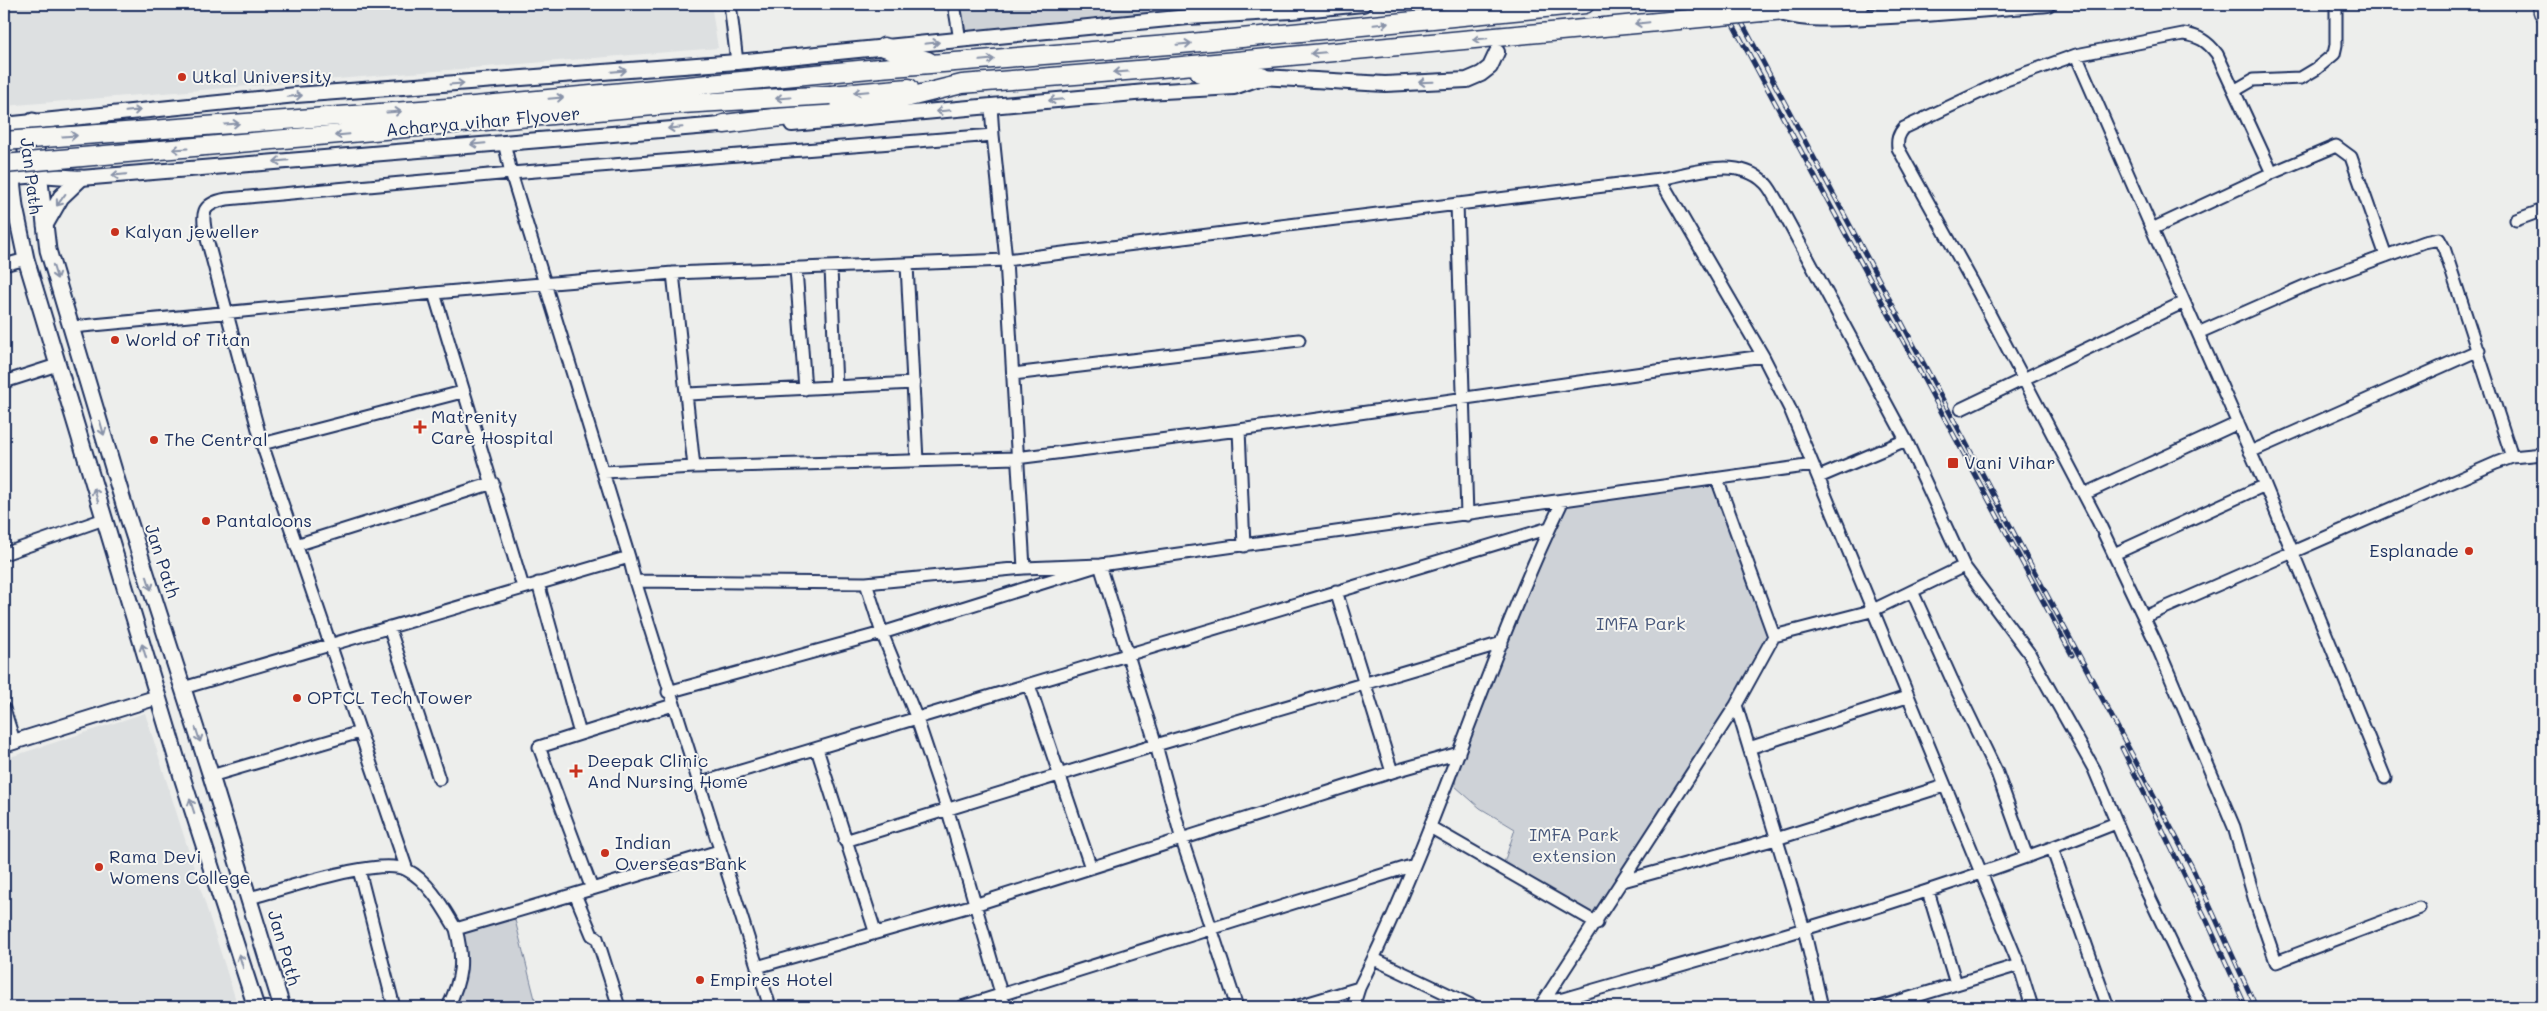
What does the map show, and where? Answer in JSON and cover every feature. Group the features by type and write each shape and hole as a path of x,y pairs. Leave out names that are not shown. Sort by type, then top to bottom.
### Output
{"main road":[{"name":"Acharya vihar Flyover","path":"4,130 474,106 880,68 1191,43 1513,8 1585,4"},
{"path":"724,124 873,106 962,84 1150,69 1690,18 1860,4"},
{"path":"2542,4 2543,12"},
{"path":"884,47 939,64"},
{"path":"1150,69 1262,77"},
{"name":"Acharya vihar Flyover","path":"7,173 655,106 831,95 962,84"},
{"name":"Jan Path","path":"33,121 48,250 126,511 211,776 282,1007"},
{"name":"Jan Path","path":"4,130 7,173 26,259 158,697 256,1007"},
{"path":"45,225 61,197 81,178"},
{"path":"4,212 19,231"}],"street":[{"path":"730,4 737,62"},
{"path":"954,4 960,40"},
{"path":"4,130 33,121 296,95 737,62 1188,17 1291,12 1364,4"},
{"path":"1767,12 1798,17 1830,19 1915,16 2048,4"},
{"path":"2234,91 2254,80 2301,78 2334,54 2336,45 2336,4"},
{"path":"2272,173 2217,54 2208,43 2196,35 2183,34 2076,55 2006,80 1904,128 1897,142 1903,158 2084,494 2144,617 2234,827 2255,900 2276,962 2418,908"},
{"path":"7,173 81,178 724,124 821,122 1146,92 1234,86 1262,77 1385,84 1468,80 1490,67 1498,52"},
{"path":"2076,55 2265,485 2385,778"},
{"path":"992,106 993,135 1006,260 1016,458 1024,568"},
{"path":"448,1007 457,989 462,966 456,929 431,891 407,870 262,444 226,313 203,216 205,208 213,202 511,173 993,135"},
{"path":"504,142 511,173 604,472 668,692 700,783 719,851 770,1007"},
{"path":"2152,229 2272,173 2336,146 2351,157 2386,256"},
{"path":"72,327 544,283 673,273 1006,260 1660,179 1734,167 1746,170 1766,183 1906,440 1964,566 2029,653 2094,769 2116,823 2202,1007"},
{"path":"1660,179 1763,356 1790,409 1819,477 1871,611 2019,966 2032,1007"},
{"path":"1457,204 1467,515"},
{"path":"2516,220 2543,210"},
{"path":"2198,333 2310,284 2430,240 2438,239 2442,242 2479,350 2512,457"},
{"path":"4,265 26,259"},
{"path":"907,265 917,461"},
{"path":"831,268 836,387"},
{"path":"796,269 805,388"},
{"path":"673,273 688,394 694,467"},
{"path":"434,293 462,392 523,587"},
{"path":"1961,409 2184,302"},
{"path":"1013,374 1299,340"},
{"path":"2250,452 2479,350"},
{"path":"604,472 694,467 1016,458 1239,430 1763,356"},
{"path":"4,382 57,365"},
{"path":"688,394 914,383"},
{"path":"262,444 462,392"},
{"path":"2084,494 2238,424"},
{"path":"1239,430 1244,546"},
{"path":"1819,477 1906,440"},
{"path":"2144,617 2512,457 2543,454"},
{"path":"635,581 866,583 1024,568 1100,565 1813,465"},
{"path":"1717,479 1774,636"},
{"path":"296,545 492,483"},
{"path":"2114,554 2265,485"},
{"path":"1353,1007 1359,988 1374,959 1430,827 1502,643 1549,528 1563,500"},
{"path":"4,554 104,519"},
{"path":"700,783 1549,528"},
{"path":"183,688 629,557"},
{"path":"668,692 882,633 1100,565"},
{"path":"1100,565 1156,745 1182,840 1237,1007"},
{"path":"1541,1005 1597,923 1736,705 1774,636 1871,611 1964,566"},
{"path":"538,583 580,734"},
{"path":"866,583 882,633 916,719 948,811 974,905 1006,1007"},
{"path":"1336,591 1392,772"},
{"path":"1912,591 1997,773 2026,857"},
{"path":"389,627 439,780"},
{"path":"845,842 1156,745 1502,643"},
{"path":"1030,685 1091,868"},
{"path":"4,709 9,743 158,697"},
{"path":"1749,748 1907,697"},
{"path":"592,889 539,747 673,705"},
{"path":"1736,705 1804,929 1822,1007"},
{"path":"211,776 360,732"},
{"path":"817,749 845,842 875,931"},
{"path":"757,967 875,931 974,905 1392,772 1459,753"},
{"path":"1623,881 1776,839 1944,786"},
{"path":"1541,1005 1564,1003 1928,890 2052,848 2116,823"},
{"path":"1430,827 1597,923"},
{"path":"2052,848 2108,1007"},
{"path":"456,929 719,851"},
{"path":"962,1007 1414,865"},
{"path":"249,898 359,870 386,867 407,870"},
{"path":"359,870 394,1007"},
{"path":"1928,890 1956,984"},
{"path":"575,894 592,936 597,938 619,1007"},
{"path":"1374,959 1475,1007"},
{"path":"1880,1007 2019,966"},
{"path":"1295,1007 1359,988"}],"shaded area":[{"name":"Utkal University","path":"4,4 711,4 718,48 4,106"},
{"name":"Rama Devi Womens College","path":"145,713 238,1007 4,1007 4,759"}],"green space":[{"path":"958,4 1328,4 961,38"},
{"name":"IMFA Park","path":"1717,479 1774,636 1597,923 1502,869 1515,829 1480,808 1455,786 1459,753 1563,500"},
{"path":"514,916 537,1007 449,1007 458,990 458,930"}],"tunnel":[{"path":"1492,4 1497,45"}],"railway":[{"path":"1722,4 2072,655"},
{"path":"1732,4 2192,867 2256,1007"},
{"path":"2122,748 2207,921 2246,1007"}],"place":[{"name":"Utkal University","path":"182,77"},
{"name":"Kalyan jeweller","path":"115,232"},
{"name":"World of Titan","path":"115,340"},
{"name":"Matrenity Care Hospital","path":"420,427"},
{"name":"The Central","path":"154,440"},
{"name":"Vani Vihar","path":"1953,463"},
{"name":"Pantaloons","path":"206,521"},
{"name":"Esplanade","path":"2469,551"},
{"name":"OPTCL Tech Tower","path":"297,698"},
{"name":"Deepak Clinic And Nursing Home","path":"576,771"},
{"name":"Indian Overseas Bank","path":"605,853"},
{"name":"Rama Devi Womens College","path":"99,867"},
{"name":"Empires Hotel","path":"700,980"}],"park label":[{"name":"IMFA Park extension","path":"1574,845"}]}
